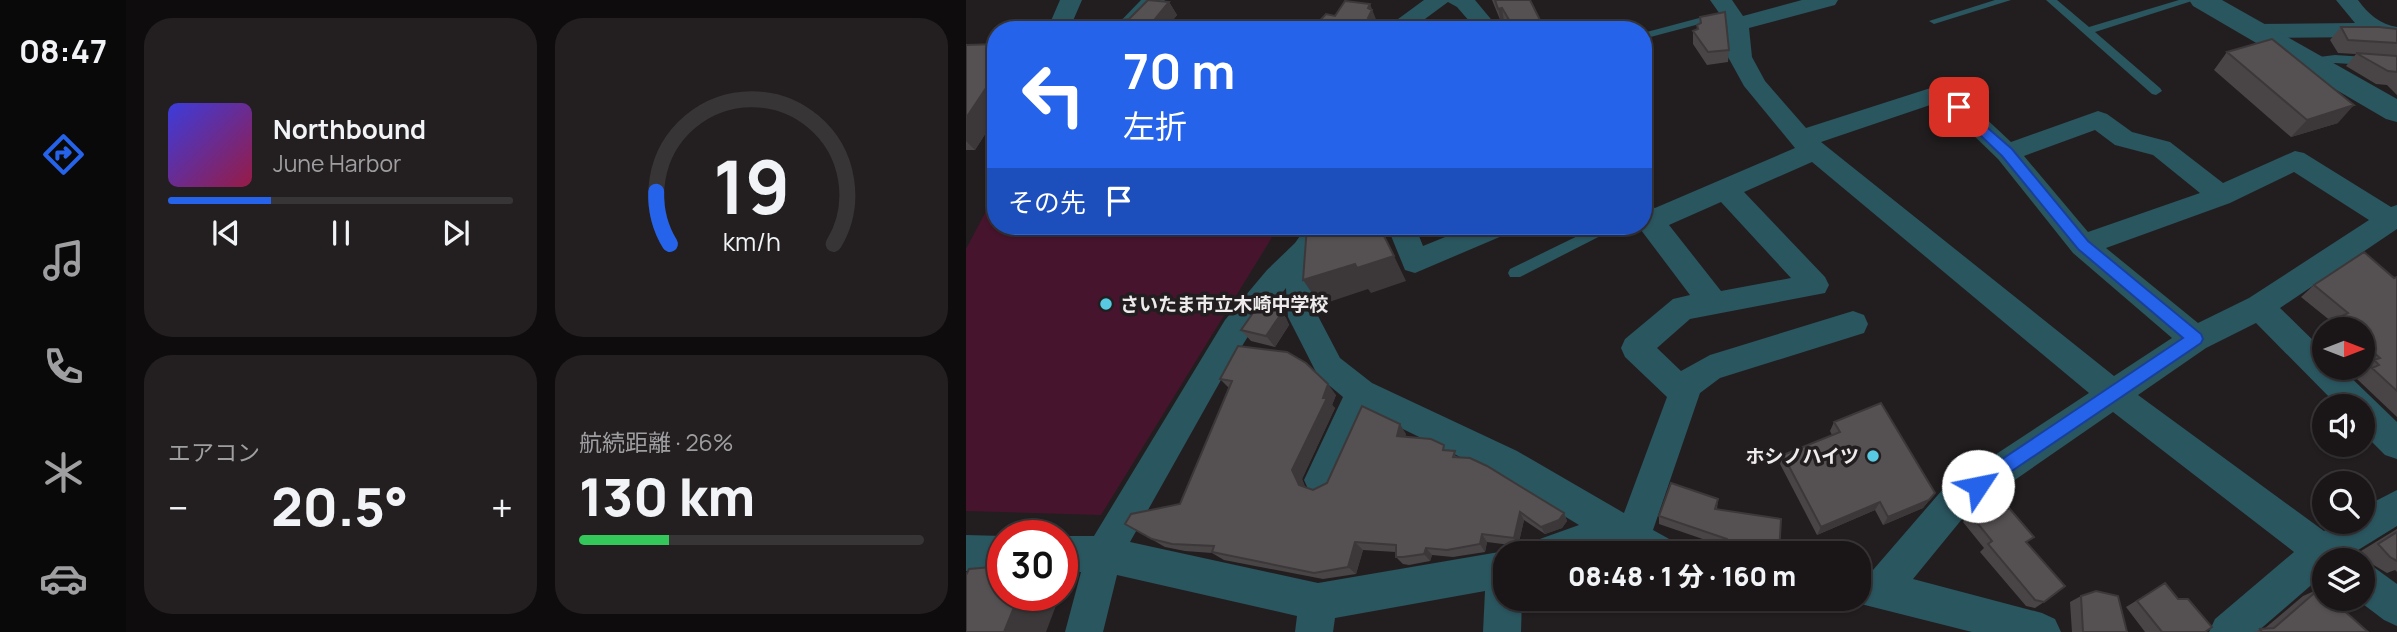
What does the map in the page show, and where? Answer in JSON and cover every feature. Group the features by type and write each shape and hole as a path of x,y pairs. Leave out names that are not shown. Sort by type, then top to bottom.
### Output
{"street":[{"path":"1062,21 1071,0"},
{"path":"1132,21 1154,0"},
{"path":"1408,21 1439,0"},
{"path":"1827,0 1730,12 1740,57 1756,86 1807,145 2113,394 2317,548"},
{"path":"2202,0 2397,112"},
{"path":"2347,0 2356,13 2389,33"},
{"path":"1466,1 1482,21"},
{"path":"2255,31 2299,29 2389,33"},
{"path":"1652,215 1726,189 1807,145 1943,92 2007,153 2083,245 2195,339"},
{"path":"2007,153 2098,120 2124,139 2161,148 2221,196"},
{"path":"1871,587 1955,501 2195,339 2259,307 2394,218 2295,160 2221,196 2083,245"},
{"path":"1314,238 1300,290 1303,317 1329,368 1361,393 1505,463 1636,540 1684,393 1636,348 1683,308 1815,285 1726,189"},
{"path":"1652,223 1714,304"},
{"path":"1404,235 1415,262 1478,235"},
{"path":"1084,632 1104,554 1236,329 1314,238"},
{"path":"2259,307 2347,394"},
{"path":"1680,389 1710,369 1853,324"},
{"path":"1321,480 1361,393"},
{"path":"2375,422 2397,444"},
{"path":"2339,548 2397,507"},
{"path":"966,553 987,554"},
{"path":"1078,554 1104,554 1316,617 1493,572"},
{"path":"2228,632 2312,568"},
{"path":"1871,588 2042,632"},
{"path":"2375,591 2397,607"},
{"path":"1502,632 1503,611"}],"lane":[{"path":"1934,20 2006,0"},
{"path":"2051,0 2156,91"},
{"path":"2087,31 2190,0"},
{"path":"1652,34 1730,12"},
{"path":"2310,62 2335,59 2397,64"},
{"path":"1515,273 1591,235"}],"shaded area":[{"name":"さいたま市立木崎中学校","path":"987,209 987,235 1273,235 1101,515 966,511 966,249"}],"building":[{"path":"1148,0 1169,2 1153,21 1121,20 1129,19"},
{"path":"1495,0 1530,0 1540,21 1510,21 1502,8 1498,9"},
{"path":"1345,1 1370,4 1368,8 1372,10 1368,18 1374,21 1319,21 1326,14 1335,16"},
{"path":"1725,12 1729,50 1708,52 1693,31 1698,29 1697,25 1701,23 1700,17"},
{"path":"2341,27 2397,29 2397,43 2348,40"},
{"path":"2272,39 2354,105 2307,120 2227,52"},
{"path":"987,44 987,86 966,118 966,45"},
{"path":"2356,53 2397,56 2397,72 2388,71"},
{"path":"1306,235 1384,235 1394,256 1357,268 1355,264 1303,280"},
{"path":"2364,252 2394,278 2397,277 2397,391 2375,371 2375,367 2379,365 2375,360 2380,358 2375,354 2375,317 2340,317 2348,313 2314,285"},
{"path":"1260,303 1277,307 1281,314 1266,336 1241,330"},
{"path":"1238,346 1287,352 1306,363 1328,384 1323,398 1327,398 1292,470 1299,485 1313,490 1327,483 1362,406 1400,424 1397,436 1431,439 1444,445 1443,450 1455,451 1453,457 1470,458 1487,466 1564,513 1559,520 1541,527 1520,512 1514,538 1482,534 1480,544 1447,550 1426,548 1424,554 1403,557 1396,557 1396,545 1355,542 1348,567 1314,573 1212,552 1214,546 1172,544 1152,539 1125,524 1131,514 1180,504 1232,381 1220,379"},
{"path":"1881,403 1935,493 1929,500 1888,517 1880,502 1821,527 1783,455 1840,432 1834,422"},
{"path":"1671,483 1718,499 1715,509 1781,519 1780,541 1727,541 1659,516"},
{"path":"1986,500 1999,514 2009,508 2034,537 2026,542 2065,586 2044,602 2035,600 1988,544 1992,541 1970,514"},
{"path":"2397,532 2397,561 2378,544"},
{"path":"987,567 987,611 1013,611 1004,632 966,632 966,575 969,569"},
{"path":"2165,583 2178,599 2188,599 2212,627 2205,632 2162,632 2137,601"},
{"path":"2096,591 2118,596 2127,632 2083,632 2081,596"},
{"path":"2312,595 2312,611 2345,611 2368,632 2262,632 2260,629 2274,628"}],"place":[{"name":"さいたま市立木崎中学校","path":"1106,304"},
{"name":"ホシノハイツ","path":"1873,456"}],"route":[{"path":"1959,107 2007,153 2083,245 2195,339 1978,486"}]}
